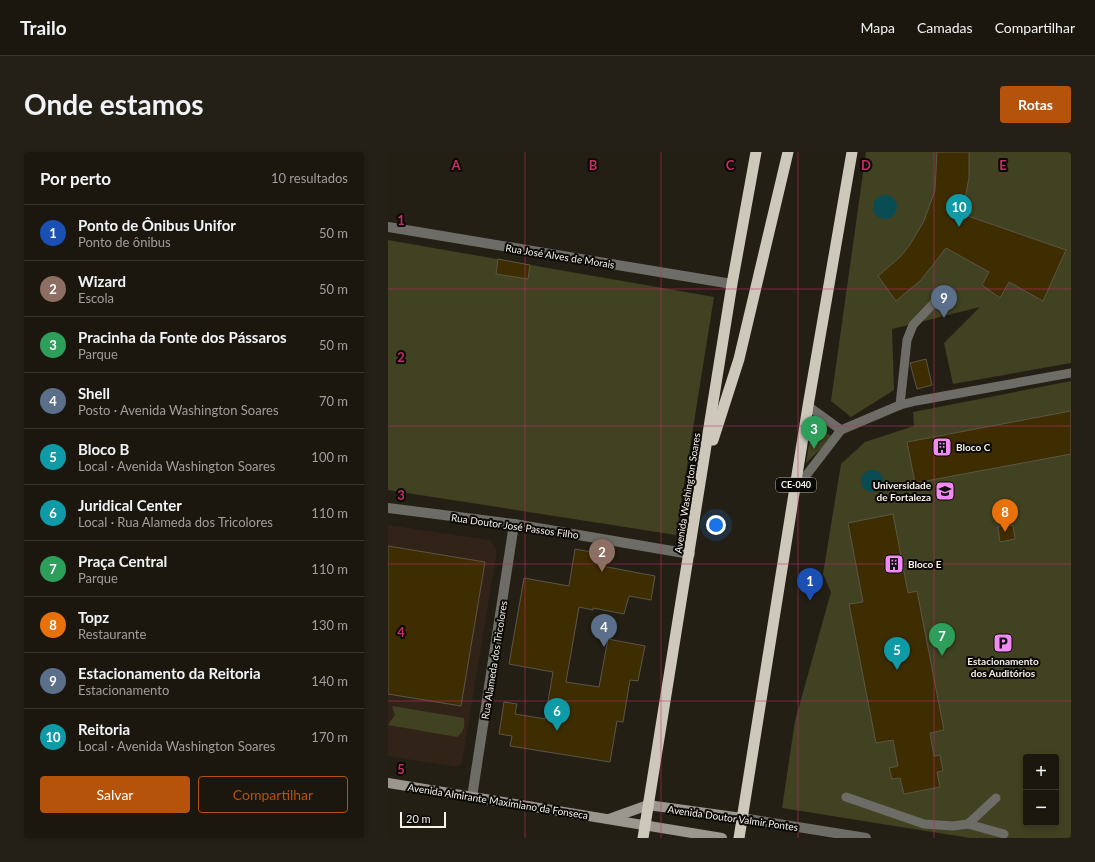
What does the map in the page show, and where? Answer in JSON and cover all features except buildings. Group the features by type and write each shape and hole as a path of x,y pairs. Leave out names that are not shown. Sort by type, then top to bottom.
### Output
{"highway":[{"name":"Avenida Washington Soares","path":"642,838 690,554 732,284 756,152"},
{"path":"702,475 739,359 788,152"},
{"name":"CE-040","path":"739,838 808,406 852,152"}],"main road":[{"name":"Avenida Almirante Maximiano da Fonseca","path":"388,783 645,825"},
{"name":"Avenida Doutor Valmir Pontes","path":"648,805 742,818"},
{"name":"Avenida Almirante Maximiano da Fonseca","path":"609,819 648,805"},
{"name":"Avenida Doutor Valmir Pontes","path":"645,825 722,838"}],"street":[{"name":"Rua José Alves de Morais","path":"388,228 732,284"},
{"name":"Rua Doutor José Passos Filho","path":"388,508 514,524 690,554"},
{"name":"Rua Alameda dos Tricolores","path":"472,797 514,524"},
{"name":"Avenida Doutor Valmir Pontes","path":"742,818 866,838"}],"lane":[{"path":"900,405 907,340 912,326 935,302"},
{"path":"795,490 841,430 900,405 1071,373"},
{"path":"808,406 841,430"},
{"path":"846,797 924,824 953,826 968,824 990,834 1004,834"},
{"path":"968,824 996,798"}],"shaded area":[{"path":"388,525 489,540 497,550 462,763 457,767 388,756"}],"green space":[{"path":"866,152 1071,152 1071,363 953,384 944,343 980,307 892,329 894,390 851,417 831,401"},
{"path":"388,240 714,297 676,535 388,490"},
{"name":"Universidade de Fortaleza","path":"1071,381 1071,838 970,838 782,808 795,721 831,592 823,574 841,464 865,442 914,426 913,412"},
{"path":"812,424 833,437 806,463"},
{"path":"392,706 464,718 464,729 457,737 388,725 395,715"}],"water":[{"path":"885,195 894,198 897,207 894,216 885,219 876,216 873,207 876,198"},
{"path":"868,470 876,470 883,477 883,485 876,492 868,492 861,485 861,477"}],"place":[{"name":"Reitoria","path":"959,227"},
{"name":"Estacionamento da Reitoria","path":"944,318"},
{"name":"Bloco C","path":"942,447"},
{"name":"Pracinha da Fonte dos Pássaros","path":"814,449"},
{"name":"Universidade de Fortaleza","path":"945,491"},
{"name":"Topz","path":"1005,532"},
{"name":"Bloco E","path":"894,564"},
{"name":"Wizard","path":"602,572"},
{"name":"Ponto de Ônibus Unifor","path":"810,601"},
{"name":"Estacionamento dos Auditórios","path":"1003,643"},
{"name":"Shell","path":"604,647"},
{"name":"Praça Central","path":"942,656"},
{"name":"Bloco B","path":"897,670"},
{"name":"Juridical Center","path":"557,731"}]}
